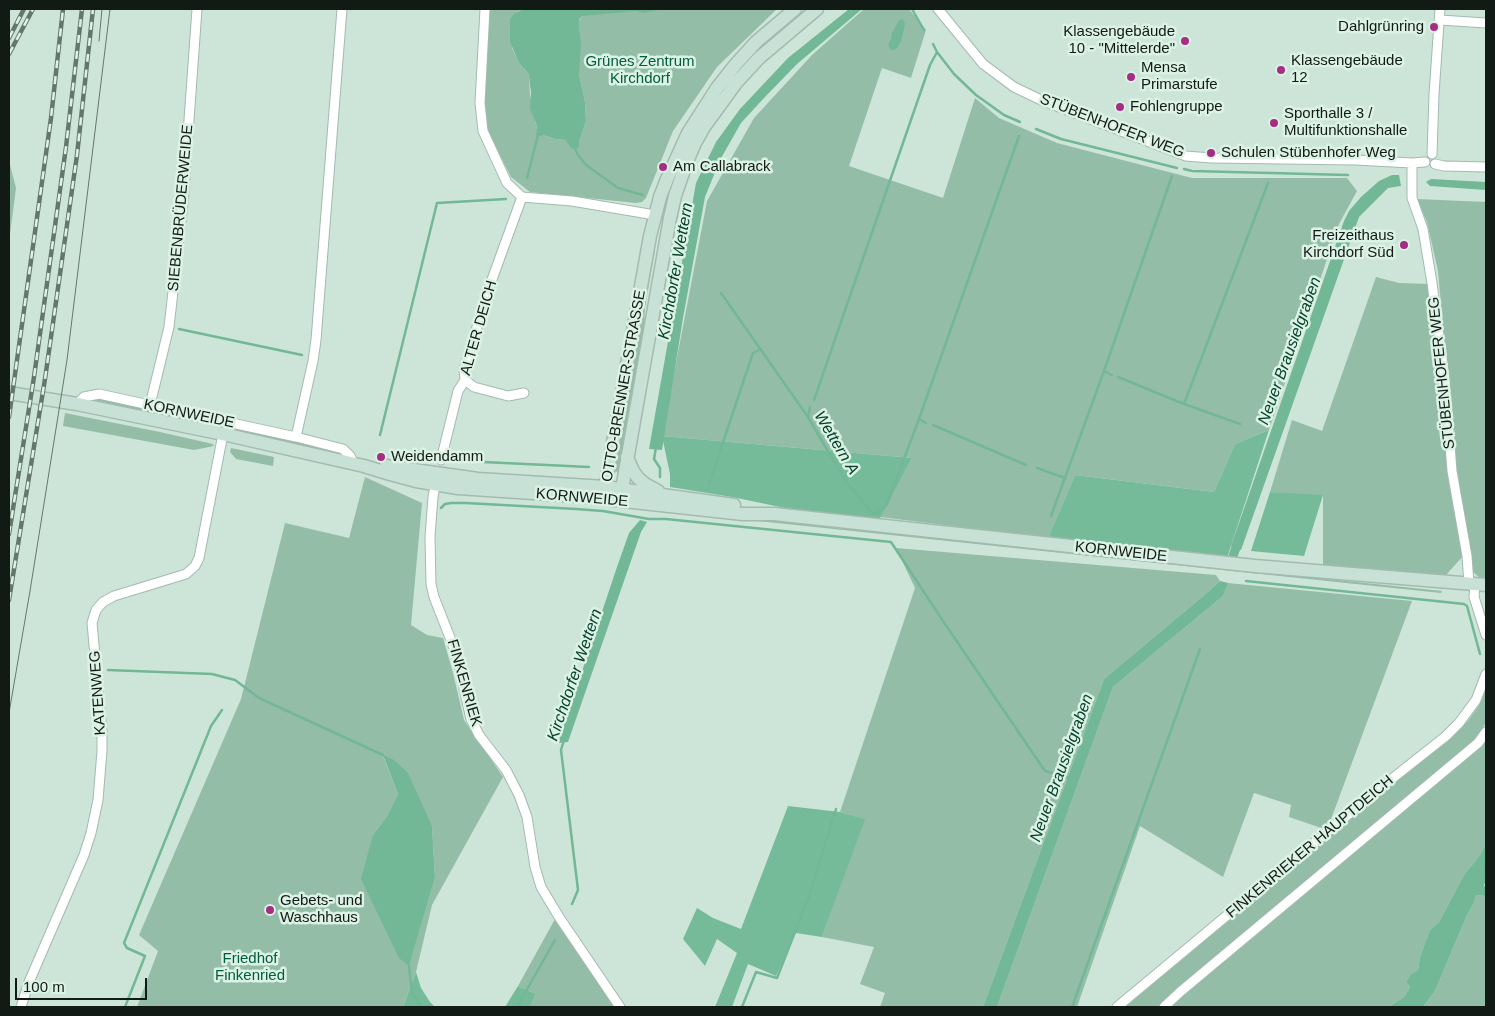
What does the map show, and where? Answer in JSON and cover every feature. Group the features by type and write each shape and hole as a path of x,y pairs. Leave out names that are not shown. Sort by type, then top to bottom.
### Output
{"main road":[{"name":"OTTO-BRENNER-STRASSE","path":"795,9 756,42 717,88 682,143 667,178 650,236 605,486 612,500 622,489 670,218 675,196 690,153 713,113 736,83 759,58 817,9"},
{"path":"655,215 670,218"},
{"name":"KORNWEIDE","path":"9,393 77,404 223,434 359,465 380,466 470,489 612,500 743,514 774,514 1255,566 1477,585"},
{"path":"627,457 638,478 652,489 667,496"},
{"name":"KORNWEIDE","path":"436,479 499,480 605,486 743,506 774,514"}],"street":[{"name":"SIEBENBRÜDERWEIDE","path":"150,405 170,318 183,203 197,9"},
{"path":"296,437 313,362 316,340 342,9"},
{"path":"485,9 480,103 483,131 508,183 522,197 572,201 655,215"},
{"name":"STÜBENHOFER WEG","path":"938,9 983,64 1014,87 1041,100 1186,156 1412,163 1428,158"},
{"path":"1440,9 1428,158 1436,158 1435,164 1444,166 1486,167"},
{"path":"1440,20 1486,23"},
{"name":"STÜBENHOFER WEG","path":"1412,163 1412,198 1422,222 1445,381 1452,471 1469,570 1477,585"},
{"name":"ALTER DEICH","path":"441,460 458,391 464,380 464,369 490,285 522,197"},
{"path":"464,380 474,387 508,396 524,393"},
{"name":"KORNWEIDE","path":"77,404 84,397 99,394 150,405 296,437 342,450 359,465"},
{"name":"KATENWEG","path":"21,1007 81,862 91,833 96,809 101,777 102,732 92,623 96,610 103,602 114,596 186,574 195,566 199,558 223,434"},
{"name":"FINKENRIEK","path":"436,479 430,549 431,584 434,597 456,653 473,724 479,736 506,770 519,795 527,817 535,867 541,887 558,917 620,1007"},
{"path":"1477,585 1474,596 1486,635"},
{"name":"FINKENRIEKER HAUPTDEICH","path":"1117,1007 1374,793 1446,736 1459,724 1476,700 1486,674"},
{"name":"FINKENRIEKER HAUPTDEICH","path":"1164,1007 1478,743 1486,732"}],"green space":[{"name":"Grünes Zentrum Kirchdorf","path":"490,9 523,9 517,12 512,48 519,63 528,73 530,95 537,129 543,135 565,140 569,144 579,142 586,121 585,102 579,74 578,23 582,16 579,9 777,9 717,67 673,131 646,198 642,202 636,203 530,192 511,177 488,131 484,104"},
{"path":"864,9 909,9 926,30 911,78 882,68 849,166 943,198 975,98 999,118 1057,143 1192,178 1347,178 1357,191 1339,224 1269,430 1235,444 1214,492 1075,475 1048,538 880,517 912,458 662,436 707,201 754,118 812,55"},
{"path":"9,161 16,188 9,242"},
{"path":"1417,199 1486,202 1486,578 1480,578 1473,572 1456,470 1438,271 1427,222"},
{"path":"652,250 655,250 645,307 644,333 620,472 612,471"},
{"path":"1376,277 1399,283 1431,284 1449,471 1463,556 1446,575 1323,567 1323,496 1270,492 1292,420 1322,431"},
{"path":"92,397 335,449 344,455 89,399"},
{"path":"65,413 160,432 213,444 214,446 194,450 63,426"},
{"path":"231,448 274,457 273,466 236,459 230,452"},
{"name":"Friedhof Finkenried","path":"365,477 422,503 411,625 427,635 443,638 464,720 503,777 432,905 416,972 403,1007 137,1007 158,951 139,935 241,699 285,523 349,538","holes":["383,756 432,826 435,878 409,965 373,835 387,816 398,794"]},
{"path":"682,511 1442,591 1441,593 682,513"},
{"path":"896,548 1216,575 1220,581 1104,679 983,1007 880,1007 885,993 860,984 874,947 822,937 864,819 840,812 915,588"},
{"path":"1228,583 1412,601 1327,830 1289,817 1291,805 1254,793 1223,877 1140,826 1077,1007 997,1007 1113,687 1223,596"},
{"path":"1486,686 1486,722 1478,737 1471,744 1159,1007 1122,1007 1190,953 1221,924 1417,763 1450,739 1475,711"},
{"path":"1486,742 1486,843 1480,855 1464,875 1439,922 1430,930 1420,957 1418,970 1411,974 1406,982 1410,987 1404,997 1389,1007 1169,1007 1184,993"},
{"path":"1476,895 1486,896 1486,1007 1423,1007 1435,991"},
{"path":"555,919 616,1007 530,1007 536,994 518,986"}],"shaded area":[{"path":"523,9 663,9 644,13 636,11 582,16 579,20 581,43 579,74 585,102 586,121 579,147 572,149 565,140 536,135 536,123 530,109 531,92 528,73 519,63 510,42 510,19 514,14"},
{"path":"849,9 862,9 797,64 764,98 741,123 720,160 705,197 662,450 649,449 696,183 716,142 740,109 788,58"},
{"path":"903,19 905,24 901,41 895,50 891,50 888,45 892,33 899,20"},
{"path":"1392,175 1399,175 1401,186 1388,188 1359,217 1241,550 1231,546 1344,221 1349,211 1361,197 1379,181"},
{"path":"1431,179 1486,182 1486,190 1430,186 1426,182"},
{"path":"1269,430 1227,558 1048,538 1075,475 1214,492 1235,444"},
{"path":"662,436 912,458 879,520 785,508 670,487 670,474"},
{"path":"1270,492 1323,495 1304,556 1251,551"},
{"path":"640,520 647,522 641,532 568,742 558,743 629,533"},
{"path":"1220,581 1228,583 1223,596 1113,687 997,1007 983,1007 1104,679"},
{"path":"383,755 394,760 408,773 432,826 435,878 409,966 399,958 361,879 373,835 387,816 398,794"},
{"path":"788,806 840,812 865,819 822,937 796,933 776,976 748,964 732,1007 715,1007 737,953 717,939 705,966 683,939 697,908 713,918 741,929"},
{"path":"1486,843 1486,879 1484,886 1486,887 1486,896 1476,895 1435,991 1423,1007 1389,1007 1404,997 1410,987 1406,982 1411,974 1418,970 1420,957 1430,930 1439,922 1464,875 1480,855"},
{"path":"416,972 421,988 435,1007 403,1007"},
{"path":"518,986 536,994 530,1007 505,1007"}],"waterway":[{"path":"912,9 924,30"},
{"path":"933,44 954,74 976,95 1004,115 1020,122"},
{"path":"814,400 930,65 937,52"},
{"path":"1036,129 1061,139 1177,168"},
{"path":"527,178 538,135"},
{"name":"Wettern A","path":"721,293 808,417 845,480 872,513 876,514 887,504 1019,136"},
{"path":"575,148 586,165 618,188 643,195"},
{"path":"1184,169 1192,171 1348,175"},
{"path":"1051,516 1172,176"},
{"path":"1184,404 1268,183"},
{"path":"380,435 437,203 506,199"},
{"path":"179,329 302,355"},
{"path":"709,484 753,353 761,349"},
{"path":"1104,371 1112,375"},
{"path":"1118,377 1240,424"},
{"name":"Wettern A","path":"808,417 810,407"},
{"name":"Wettern A","path":"919,419 926,423"},
{"path":"933,425 1026,465"},
{"name":"Kirchdorfer Wettern","path":"656,447 654,459 660,468 660,477"},
{"path":"462,461 589,467"},
{"path":"1037,468 1065,478"},
{"path":"441,508 445,504 466,503 603,511 649,519 666,519 891,542 1045,771 1070,778"},
{"name":"Neuer Brausielgraben","path":"1233,556 1239,539"},
{"path":"1246,581 1464,604 1467,606 1480,654"},
{"path":"1072,1007 1200,649"},
{"path":"108,670 212,674 235,680 259,698 383,755"},
{"path":"125,1007 145,956 127,948 124,943 211,726 222,710"},
{"name":"Kirchdorfer Wettern","path":"564,740 561,750 578,890 572,904"},
{"path":"742,1007 756,972 777,978 809,896 836,809"},
{"name":"Kirchdorfer Wettern","path":"517,1007 555,940"},
{"path":"409,966 412,993 421,1007"}],"tram line":[{"path":"99,41 102,9"},
{"path":"9,713 67,360 110,9"}],"railway":[{"path":"9,38 24,9"},
{"path":"9,54 33,9"},
{"path":"9,417 51,118 63,9"},
{"path":"9,534 34,377 66,147 82,9"},
{"path":"9,600 45,379 77,155 93,9"}],"place":[{"name":"Dahlgrünring","path":"1434,27"},
{"name":"Klassengebäude 10 - \"Mittelerde\"","path":"1185,41"},
{"name":"Klassengebäude 12","path":"1281,70"},
{"name":"Mensa Primarstufe","path":"1131,77"},
{"name":"Fohlengruppe","path":"1120,107"},
{"name":"Sporthalle 3 / Multifunktionshalle","path":"1274,123"},
{"name":"Schulen Stübenhofer Weg","path":"1211,153"},
{"name":"Am Callabrack","path":"663,167"},
{"name":"Freizeithaus Kirchdorf Süd","path":"1404,245"},
{"name":"Weidendamm","path":"381,457"},
{"name":"Gebets- und Waschhaus","path":"270,910"}]}
